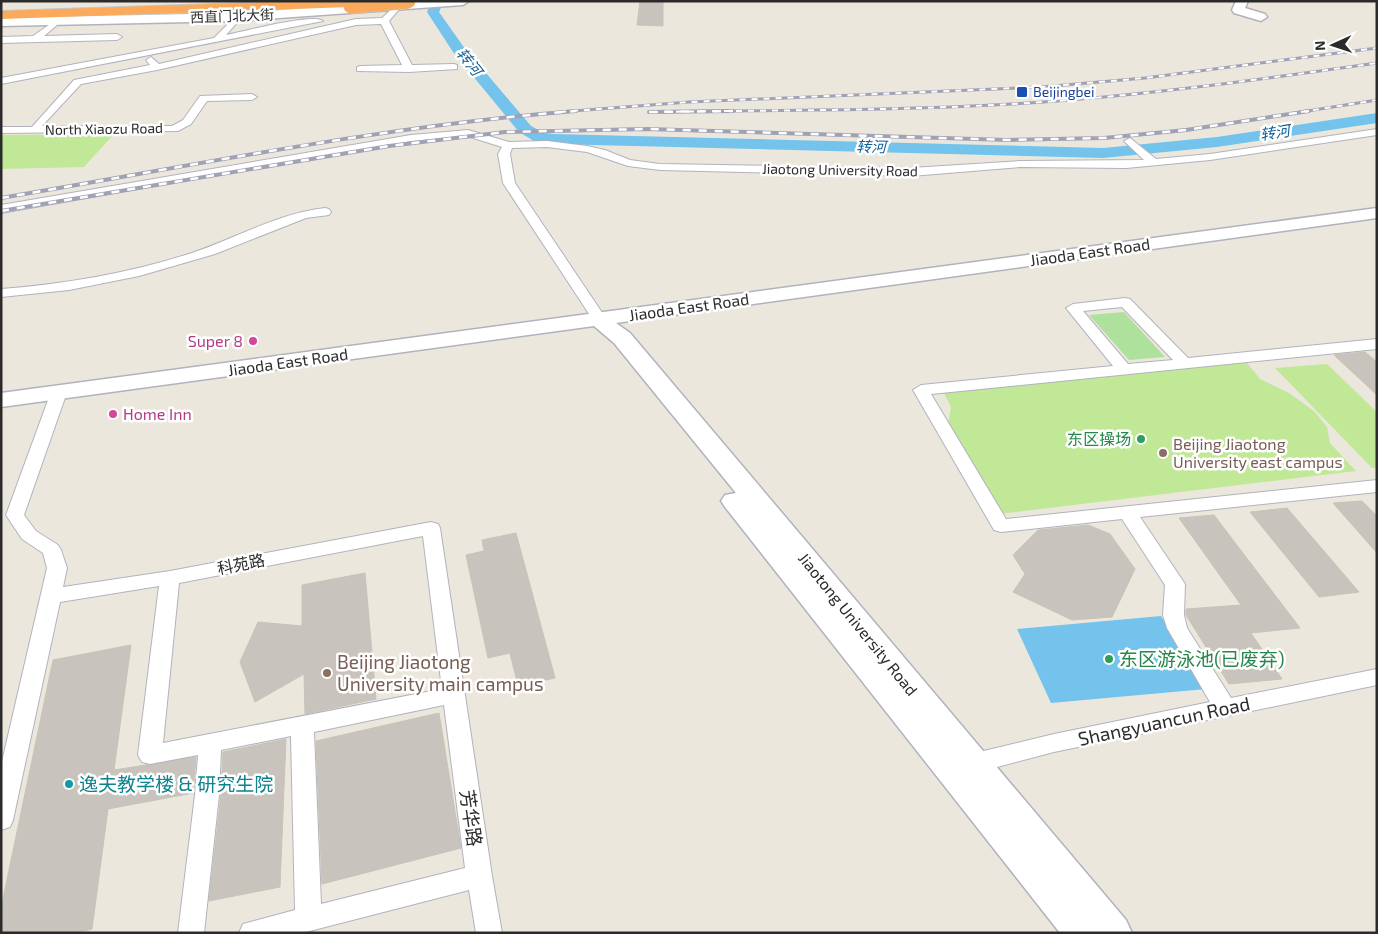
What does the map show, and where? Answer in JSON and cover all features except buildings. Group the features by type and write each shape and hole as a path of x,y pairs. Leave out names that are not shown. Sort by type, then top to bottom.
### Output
{"highway":[{"path":"1,16 411,3"},
{"path":"351,4 367,4"},
{"path":"83,14 165,6"},
{"path":"83,14 151,19"}],"street":[{"name":"西直门北大街","path":"1,10 314,1"},
{"name":"西直门北大街","path":"1,22 238,16 367,4 463,1"},
{"path":"1242,1 1238,10 1261,18"},
{"path":"37,126 78,82 157,67 356,22 384,21 411,3"},
{"path":"216,40 238,16"},
{"path":"1,81 297,23 347,19 384,21"},
{"path":"384,21 410,69"},
{"path":"35,39 53,25"},
{"path":"1,40 117,37"},
{"path":"146,54 157,67"},
{"path":"360,69 454,67"},
{"name":"North Xiaozu Road","path":"1,130 174,129 187,122 204,98 252,97"},
{"name":"Jiaotong University Road","path":"1113,933 962,767 605,342 600,320 509,183 504,154 508,145 547,144 587,149 628,162 660,168 911,172 1020,164 1095,166 1289,146 1377,132"},
{"path":"1,209 411,138 468,133 508,145"},
{"path":"1132,142 1151,160"},
{"path":"1,294 49,290 98,282 180,261 304,214 325,212"},
{"name":"Jiaoda East Road","path":"1,400 1377,213"},
{"path":"1124,369 1073,308 1125,302 1184,363"},
{"path":"1377,344 921,390 1001,526 1377,486"},
{"path":"1,820 57,568 51,550 29,535 8,516 59,392"},
{"path":"1127,512 1175,584 1178,596 1174,617 1180,633 1224,708"},
{"name":"科苑路","path":"51,596 170,578 431,528"},
{"name":"芳华路","path":"431,528 479,876 489,933"},
{"path":"170,578 150,755 454,695"},
{"name":"Shangyuancun Road","path":"962,767 1054,743 1377,677"},
{"path":"302,725 308,918"},
{"path":"190,933 207,794 210,743"},
{"name":"Jiaotong University Road","path":"962,767 1084,933"},
{"path":"252,933 479,876"}],"green space":[{"path":"114,134 84,167 1,169 1,135"},
{"path":"1124,312 1165,357 1129,360 1089,315"},
{"name":"东区操场","path":"1247,363 1260,379 1289,393 1314,411 1327,427 1330,443 1356,471 999,514 947,430 951,407 942,389"},
{"path":"1327,364 1377,412 1377,468 1372,468 1275,368"}],"water":[{"name":"东区游泳池(已废弃)","path":"1161,616 1206,689 1051,703 1017,629"}],"waterway":[{"name":"转河","path":"438,1 433,12 458,49 525,129 540,137 553,139 1103,153 1217,142 1377,118"}],"railway":[{"path":"560,112 689,102 1041,87 1145,78 1377,48"},
{"path":"652,112 922,108 1058,101 1195,87 1377,63"},
{"path":"1301,112 1377,100"},
{"path":"1,198 216,160 432,126 576,111"},
{"path":"649,112 733,111"},
{"path":"1,211 389,146 505,132 647,129 1008,140 1104,138 1186,130 1309,111"}],"place":[{"name":"Beijingbei","path":"1022,92"},
{"name":"Super 8","path":"253,341"},
{"name":"Home Inn","path":"113,414"},
{"name":"东区操场","path":"1141,439"},
{"name":"Beijing Jiaotong University east campus","path":"1163,453"},
{"name":"东区游泳池(已废弃)","path":"1109,659"},
{"name":"Beijing Jiaotong University main campus","path":"327,673"},
{"name":"逸夫教学楼 & 研究生院","path":"69,784"}]}
